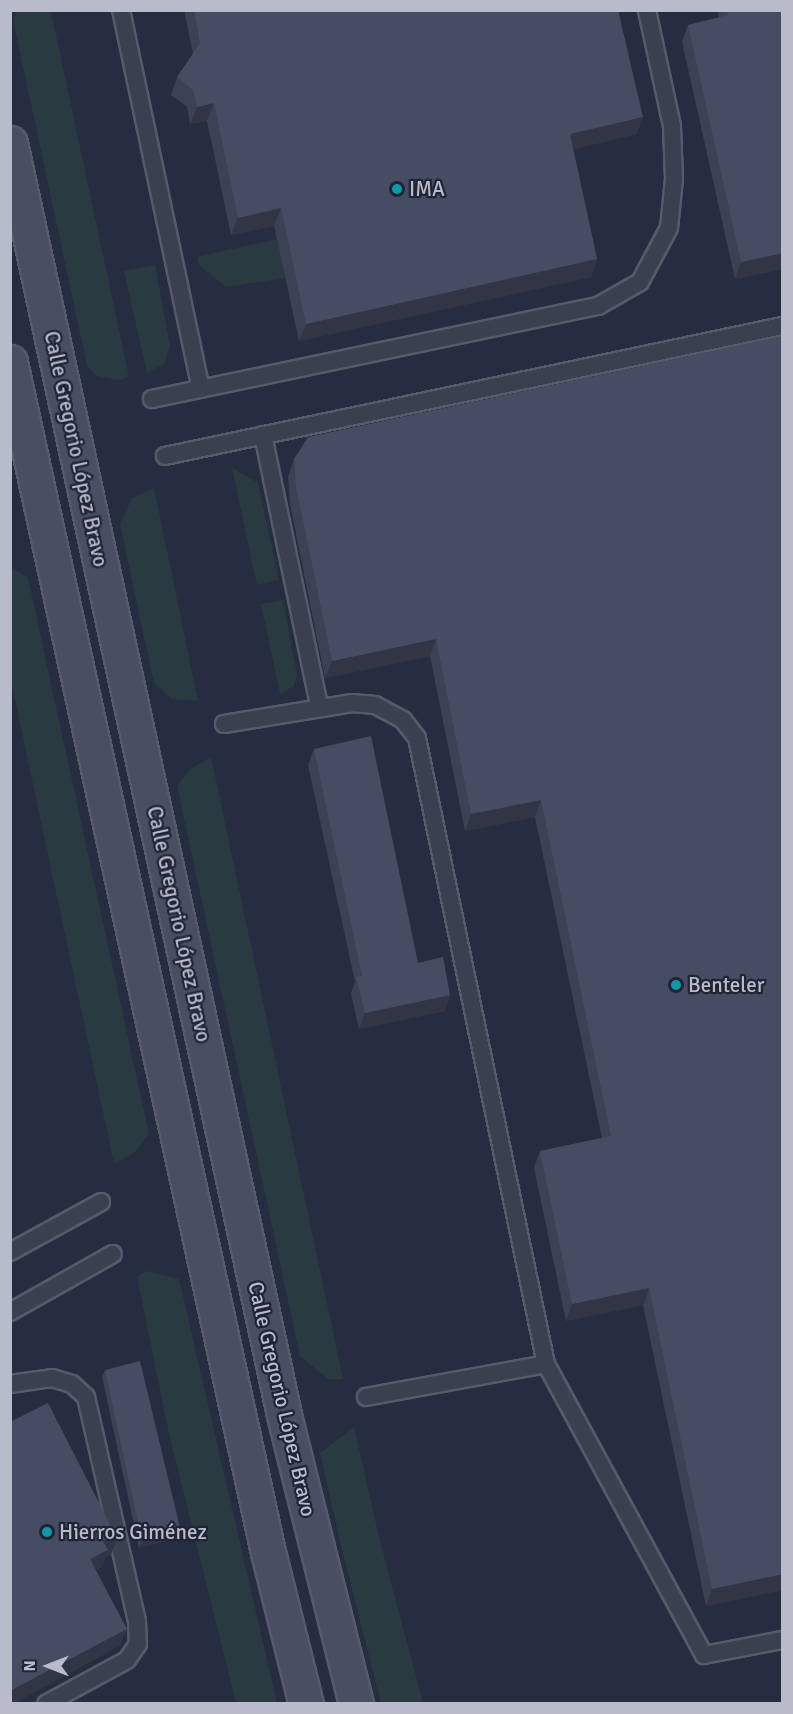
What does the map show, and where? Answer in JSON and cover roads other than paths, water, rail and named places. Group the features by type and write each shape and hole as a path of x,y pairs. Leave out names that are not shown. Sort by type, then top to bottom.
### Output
{"main road":[{"name":"Calle Gregorio López Bravo","path":"10,142 289,1434 356,1704"},
{"path":"10,362 268,1552 306,1704"}],"lane":[{"path":"121,10 201,389"},
{"path":"152,399 598,306 640,282 669,228 674,179 672,126 647,10"},
{"path":"165,456 783,326"},
{"path":"263,435 319,706"},
{"path":"224,724 319,706 375,705 403,720 417,738 546,1364 704,1655 783,1640"},
{"path":"10,1252 101,1202"},
{"path":"10,1312 113,1254"},
{"path":"366,1397 546,1364"},
{"path":"10,1384 52,1378 72,1384 86,1397 137,1621 138,1644 127,1660 46,1704"}],"place":[{"name":"IMA","path":"397,189"},
{"name":"Benteler","path":"676,985"},
{"name":"Hierros Giménez","path":"47,1532"}]}
